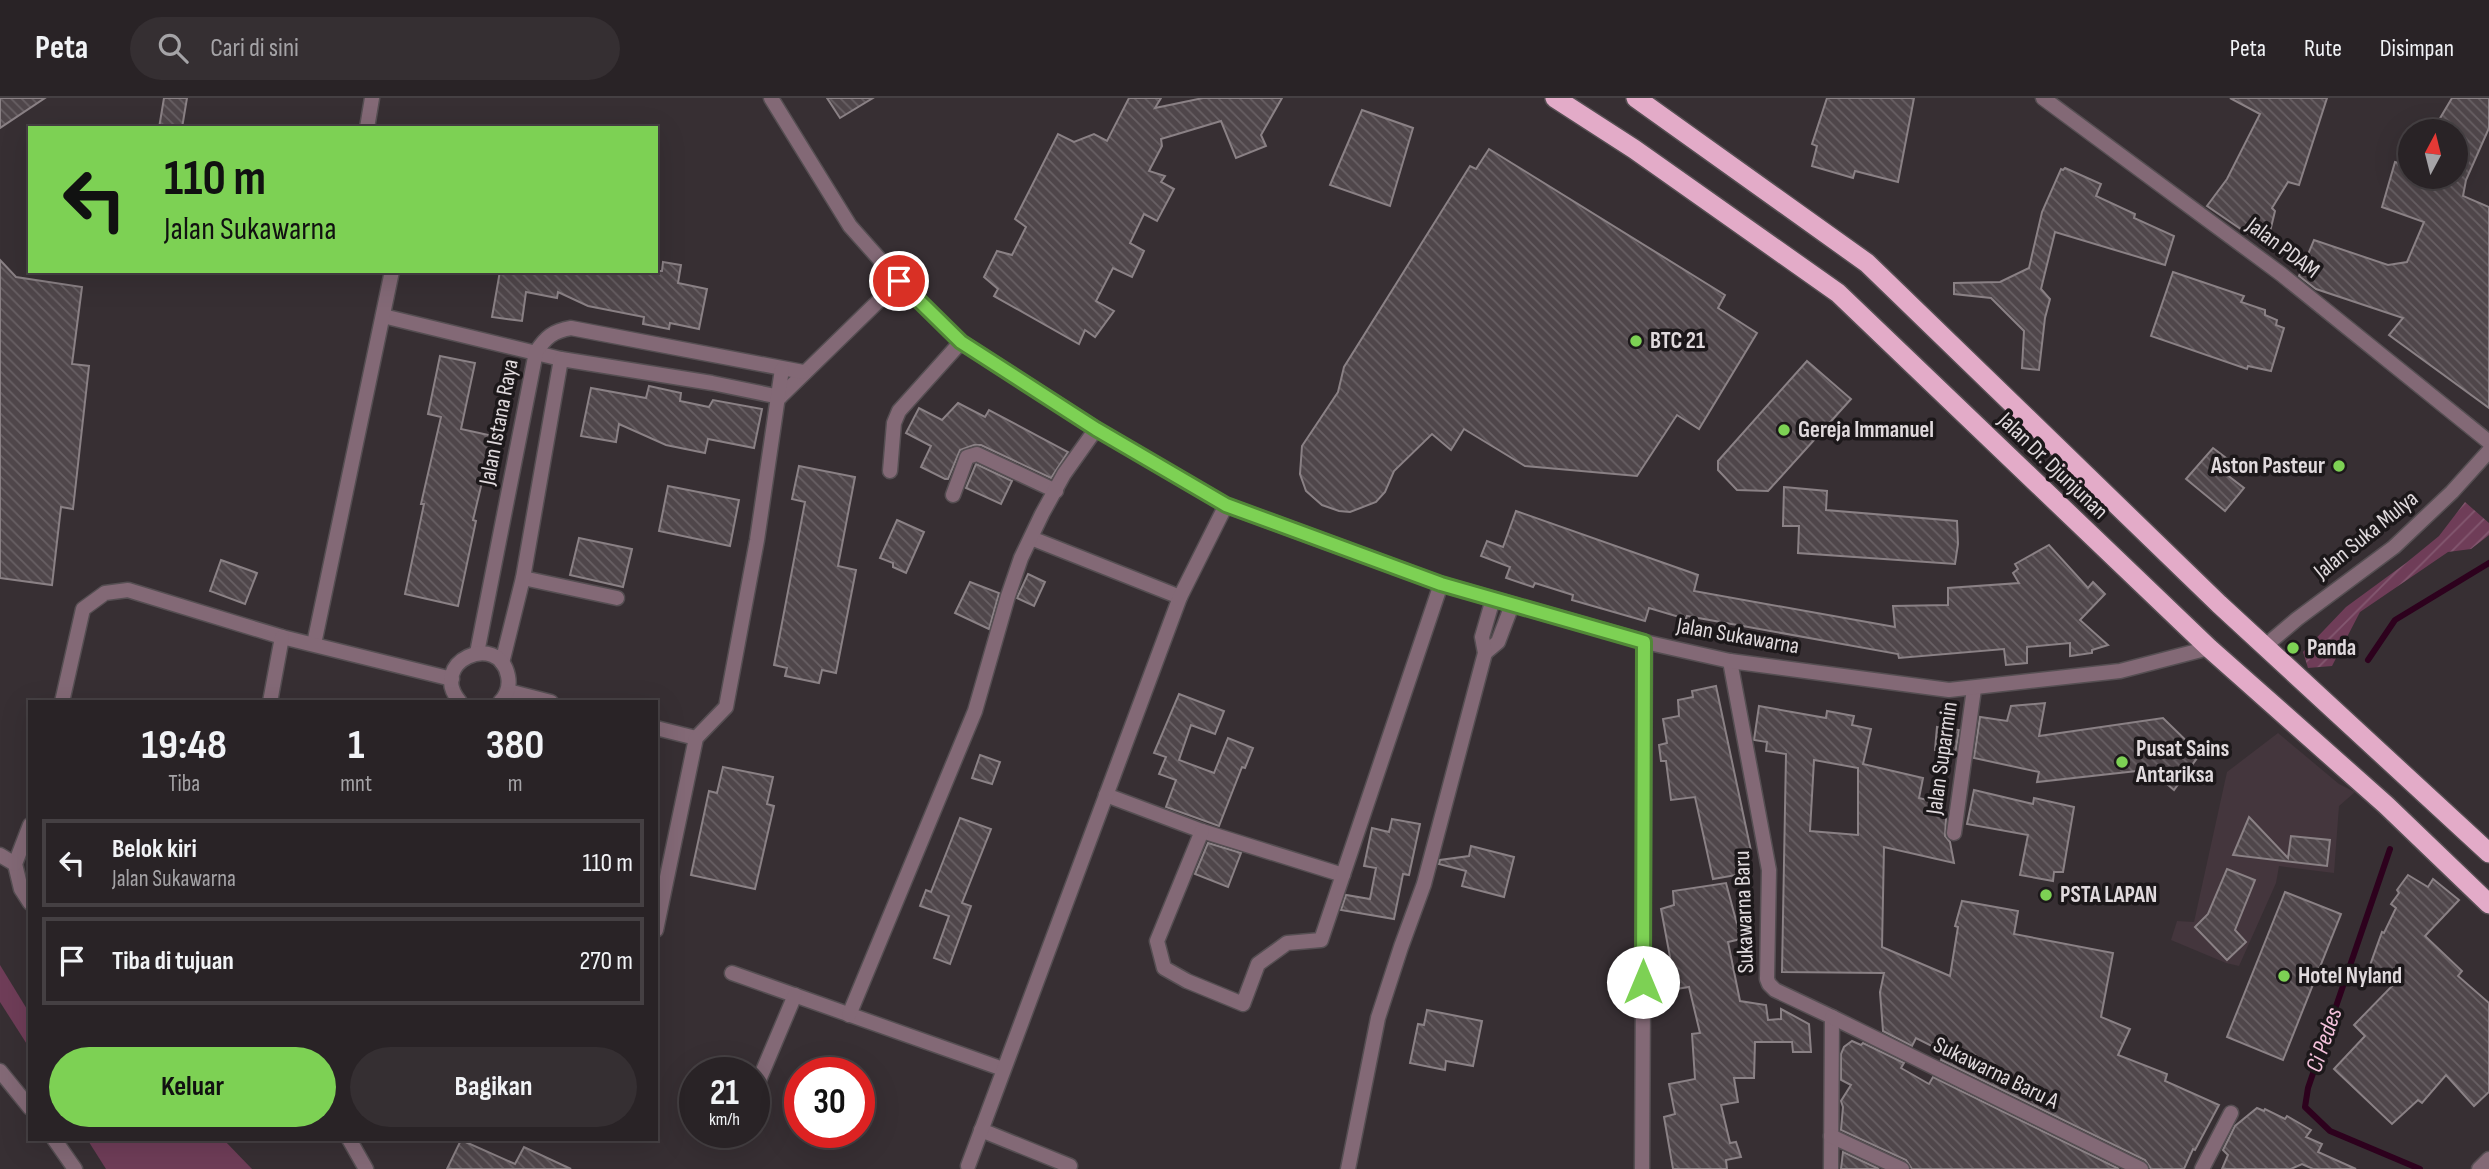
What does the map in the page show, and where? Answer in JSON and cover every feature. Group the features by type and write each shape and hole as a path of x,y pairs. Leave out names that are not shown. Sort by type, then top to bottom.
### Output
{"highway":[{"name":"Jalan Dr. Djunjunan","path":"1555,98 1625,143 1838,293 2209,648 2386,804 2489,904"},
{"name":"Jalan Dr. Djunjunan","path":"1636,98 1867,263 2264,647 2489,853"}],"street":[{"path":"367,126 372,98"},
{"name":"Jalan Sukawarna","path":"771,98 850,226 899,281 961,342 1096,429 1226,505 1441,584 1644,642 1730,661 1949,690 2120,671 2209,648"},
{"name":"Jalan PDAM","path":"2043,98 2281,274 2489,442"},
{"path":"314,644 392,273"},
{"path":"780,397 899,281"},
{"path":"383,316 561,359 712,383 780,397"},
{"name":"Jalan Istana Raya","path":"477,653 536,352 546,337 557,330 571,328 803,372"},
{"path":"890,471 894,423 899,411 961,342"},
{"path":"712,383 716,357"},
{"path":"502,663 523,578 561,359"},
{"path":"658,920 696,738 726,707 780,397 782,369"},
{"path":"849,1015 975,711 1008,596 1031,538 1064,474 1096,429"},
{"name":"Jalan Suka Mulya","path":"2264,647 2394,547 2452,492 2489,451"},
{"path":"953,495 967,457 977,454 1056,491"},
{"path":"968,1166 1180,597 1226,505"},
{"path":"1031,538 1180,597"},
{"path":"523,578 617,598"},
{"path":"1202,831 1157,941 1164,968 1186,981 1243,1004 1258,964 1287,943 1321,940 1441,584"},
{"path":"62,700 83,609 105,593 128,590 282,637 452,679"},
{"path":"1348,1169 1378,1018 1424,884 1485,653 1482,637 1493,599"},
{"path":"1485,653 1498,642 1512,605"},
{"path":"270,700 282,637"},
{"path":"1642,1169 1644,642"},
{"path":"459,700 452,679 460,662 477,653 486,653 502,663 509,681 504,696 535,700"},
{"name":"Sukawarna Baru","path":"1730,661 1769,870 1767,979 1775,990 1832,1017"},
{"name":"Jalan Suparmin","path":"1954,834 1974,689"},
{"path":"658,728 696,738"},
{"path":"1106,795 1202,831 1343,875"},
{"path":"28,830 15,864 21,889 28,900"},
{"path":"0,855 15,864"},
{"path":"732,973 1003,1069"},
{"path":"769,1057 795,995"},
{"path":"1831,1169 1832,1017"},
{"name":"Sukawarna Baru A","path":"1832,1017 2141,1169"},
{"path":"0,1071 28,1106"},
{"path":"2202,1169 2231,1113"},
{"path":"981,1130 1070,1166"},
{"path":"1831,1136 1902,1169"},
{"path":"55,1141 75,1169"},
{"path":"350,1141 366,1169"},
{"path":"2479,1169 2489,1159"}],"shaded area":[{"path":"2465,502 2489,523 2489,535 2471,549 2448,552 2360,612 2332,666 2308,668 2303,652 2346,607 2439,536"},
{"path":"2278,733 2339,784 2355,792 2339,806 2334,873 2279,866 2276,883 2239,966 2171,940 2177,921 2194,922 2227,772"},
{"path":"0,965 28,1011 28,1046 0,1002"},
{"path":"88,1141 225,1141 252,1169 106,1169"}],"building":[{"path":"0,98 45,98 0,128"},
{"path":"164,98 187,98 182,126 159,126"},
{"path":"827,98 873,98 840,118"},
{"path":"1129,98 1161,98 1155,108 1203,98 1282,98 1261,135 1266,146 1236,158 1221,121 1161,139 1162,146 1149,171 1165,176 1161,182 1174,189 1157,221 1144,214 1130,243 1144,251 1132,277 1113,268 1096,301 1114,311 1095,337 1085,330 1079,344 994,296 998,289 984,277 997,251 1012,255 1026,227 1015,219 1058,134 1074,142 1094,134 1107,141"},
{"path":"1827,98 1914,98 1898,182 1855,171 1853,178 1812,166 1817,146 1812,144"},
{"path":"2230,98 2327,98 2299,185 2288,182 2272,208 2275,211 2268,240 2253,229 2248,234 2207,206 2227,179 2260,114"},
{"path":"2452,98 2489,98 2489,128 2468,175 2468,119 2440,119"},
{"path":"1362,110 1413,128 1390,206 1330,185"},
{"path":"1489,149 1725,295 1718,308 1757,333 1699,429 1677,415 1637,476 1525,466 1464,429 1451,450 1432,434 1394,471 1385,492 1376,502 1350,512 1322,505 1306,491 1300,474 1302,446 1338,392 1344,367 1470,166 1476,169"},
{"path":"2395,162 2398,163 2398,189 2464,189 2463,196 2489,207 2489,408 2389,335 2403,318 2316,289 2299,276 2314,240 2388,265 2407,262 2424,222 2382,207"},
{"path":"2065,168 2101,184 2096,196 2135,214 2134,218 2174,236 2165,265 2055,232 2041,289 2050,299 2039,370 2022,368 2024,331 1991,298 1954,294 1954,283 2000,282 2029,268 2042,212 2061,169"},
{"path":"0,260 16,277 82,287 72,364 89,366 73,509 61,507 52,585 0,578"},
{"path":"663,262 681,265 678,283 707,289 699,329 670,323 669,329 643,324 644,317 588,306 558,292 557,298 526,292 522,321 492,317 500,273 662,271"},
{"path":"2173,272 2244,296 2241,302 2265,310 2265,315 2277,320 2276,325 2284,328 2271,371 2248,366 2247,369 2151,336"},
{"path":"440,356 475,363 461,429 493,436 473,520 476,521 458,606 405,594 424,504 421,504 441,417 428,414"},
{"name":"Gereja Immanuel","path":"1807,361 1851,399 1768,491 1737,490 1718,470 1718,461"},
{"path":"649,386 681,393 680,401 709,407 713,400 762,409 754,448 708,439 705,453 666,445 619,424 616,442 581,436 591,388 646,398"},
{"path":"958,403 985,417 989,410 1068,452 1051,478 981,445 974,445 960,450 948,479 945,479 921,467 931,446 906,433 919,408 942,420"},
{"path":"2213,448 2230,461 2222,471 2244,488 2225,511 2186,479"},
{"path":"976,464 1012,481 1001,504 966,488"},
{"path":"799,466 855,477 838,566 856,570 836,673 822,670 819,683 785,676 787,668 774,665 805,502 792,499"},
{"path":"668,486 739,500 730,546 659,531"},
{"path":"1784,487 1827,491 1826,510 1957,521 1955,564 1798,553 1799,526 1783,526"},
{"path":"1516,511 1698,575 1694,591 1895,627 1893,606 1948,605 1948,588 2019,583 2013,573 2018,569 2015,564 2049,545 2088,588 2093,582 2105,594 2080,620 2108,645 2092,650 2092,653 2070,656 2070,643 2027,647 2027,663 2006,665 2004,649 1899,658 1898,654 1687,616 1686,619 1649,608 1645,621 1572,600 1573,595 1535,583 1533,587 1506,578 1510,567 1481,556 1487,541 1503,547"},
{"path":"897,520 924,532 906,573 893,567 893,563 880,558"},
{"path":"579,538 632,549 623,587 570,575"},
{"path":"221,560 257,573 245,604 210,591"},
{"path":"1028,574 1045,582 1034,606 1017,598"},
{"path":"970,582 999,593 989,629 955,613"},
{"path":"1716,686 1751,851 1744,853 1742,874 1713,879 1695,797 1671,800 1666,761 1661,761 1659,745 1667,743 1663,719 1679,716 1678,700 1693,697 1692,691"},
{"path":"1179,694 1224,711 1215,734 1191,725 1179,760 1214,773 1228,738 1253,748 1245,768 1242,767 1219,826 1166,807 1176,780 1159,774 1166,757 1154,753"},
{"name":"Pusat Sains Antariksa","path":"2045,703 2039,736 2163,718 2200,754 2174,790 2154,773 2146,770 2037,782 2039,772 1974,758 1980,717 2007,721 2011,706"},
{"path":"1759,706 1826,718 1827,711 1854,716 1852,725 1871,729 1863,764 1923,778 1919,798 1943,804 1945,836 1950,842 1954,863 1884,847 1882,947 1950,976 1958,927 1955,926 1962,901 2018,911 2014,934 2113,953 2101,1017 2130,1029 2118,1055 2167,1074 2165,1081 2219,1105 2184,1169 2151,1169 2145,1160 1941,1060 1944,1052 1916,1038 1912,1046 1883,1031 1880,992 1884,973 1782,972 1786,754 1766,751 1767,742 1754,740","holes":["1814,760 1858,768 1858,835 1810,831"]},
{"path":"1937,727 1959,730 1955,754 1935,750"},
{"path":"980,755 1000,762 992,784 972,778"},
{"path":"723,767 773,777 767,804 774,806 755,889 691,875 709,791 717,793"},
{"path":"1974,790 2033,804 2034,798 2074,807 2063,872 2054,872 2053,881 2020,875 2028,835 1967,824"},
{"path":"2249,817 2288,858 2291,836 2330,840 2327,866 2233,855"},
{"path":"960,818 991,829 962,903 971,906 950,964 934,958 949,916 920,906 926,890 931,892"},
{"path":"1392,819 1420,824 1409,875 1403,874 1394,919 1341,910 1346,895 1370,899 1376,868 1364,866 1372,828 1389,832"},
{"path":"1208,843 1241,853 1228,887 1195,874"},
{"path":"1471,846 1514,857 1504,897 1462,886 1466,871 1439,864 1440,860 1469,856"},
{"path":"2227,869 2255,880 2235,930 2246,942 2227,960 2195,927 2208,914"},
{"path":"2408,875 2428,887 2433,879 2459,900 2425,936 2462,971 2458,976 2489,1003 2489,1092 2474,1106 2446,1075 2422,1103 2418,1100 2392,1124 2334,1069 2365,1036 2354,1025 2397,981 2368,971 2382,932 2384,933 2396,908 2391,904"},
{"path":"1726,883 1741,939 1728,942 1740,1001 1766,1005 1768,1020 1781,1019 1781,1009 1809,1024 1811,1052 1793,1052 1792,1042 1755,1042 1754,1078 1734,1078 1738,1102 1721,1105 1730,1143 1736,1142 1741,1157 1726,1160 1727,1169 1673,1169 1664,1117 1675,1114 1669,1084 1695,1079 1692,1034 1700,1033 1689,987 1676,989 1661,909 1674,905 1673,891"},
{"name":"Hotel Nyland","path":"2285,892 2341,914 2283,1060 2227,1037"},
{"path":"1427,1010 1482,1021 1473,1066 1446,1061 1445,1070 1410,1063 1418,1024 1424,1025"},
{"path":"1852,1041 1861,1045 1863,1043 1904,1063 1901,1068 1929,1084 1933,1077 2119,1169 1912,1169 1906,1160 1841,1130 1841,1101 1851,1085 1841,1080 1841,1054 1844,1047"},
{"path":"2257,1108 2285,1119 2287,1116 2311,1130 2306,1137 2322,1144 2318,1152 2356,1169 2313,1169 2302,1164 2291,1169 2222,1169 2228,1155 2223,1150 2235,1126"},
{"path":"461,1141 463,1141 515,1164 524,1147 571,1169 447,1169"},
{"path":"1843,1152 1879,1169 1841,1169"}],"waterway":[{"name":"Ci Pedes","path":"2368,660 2395,620 2489,563"},
{"name":"Ci Pedes","path":"2390,849 2308,1088 2305,1107 2330,1131 2420,1169"}],"place":[{"name":"BTC 21","path":"1636,341"},
{"name":"Gereja Immanuel","path":"1784,430"},
{"name":"Aston Pasteur","path":"2339,466"},
{"name":"Panda","path":"2293,648"},
{"name":"Pusat Sains Antariksa","path":"2122,762"},
{"name":"PSTA LAPAN","path":"2046,895"},
{"name":"Hotel Nyland","path":"2284,976"}],"route":[{"path":"899,281 961,342 1096,429 1226,505 1441,584 1644,642 1643,982"}]}
